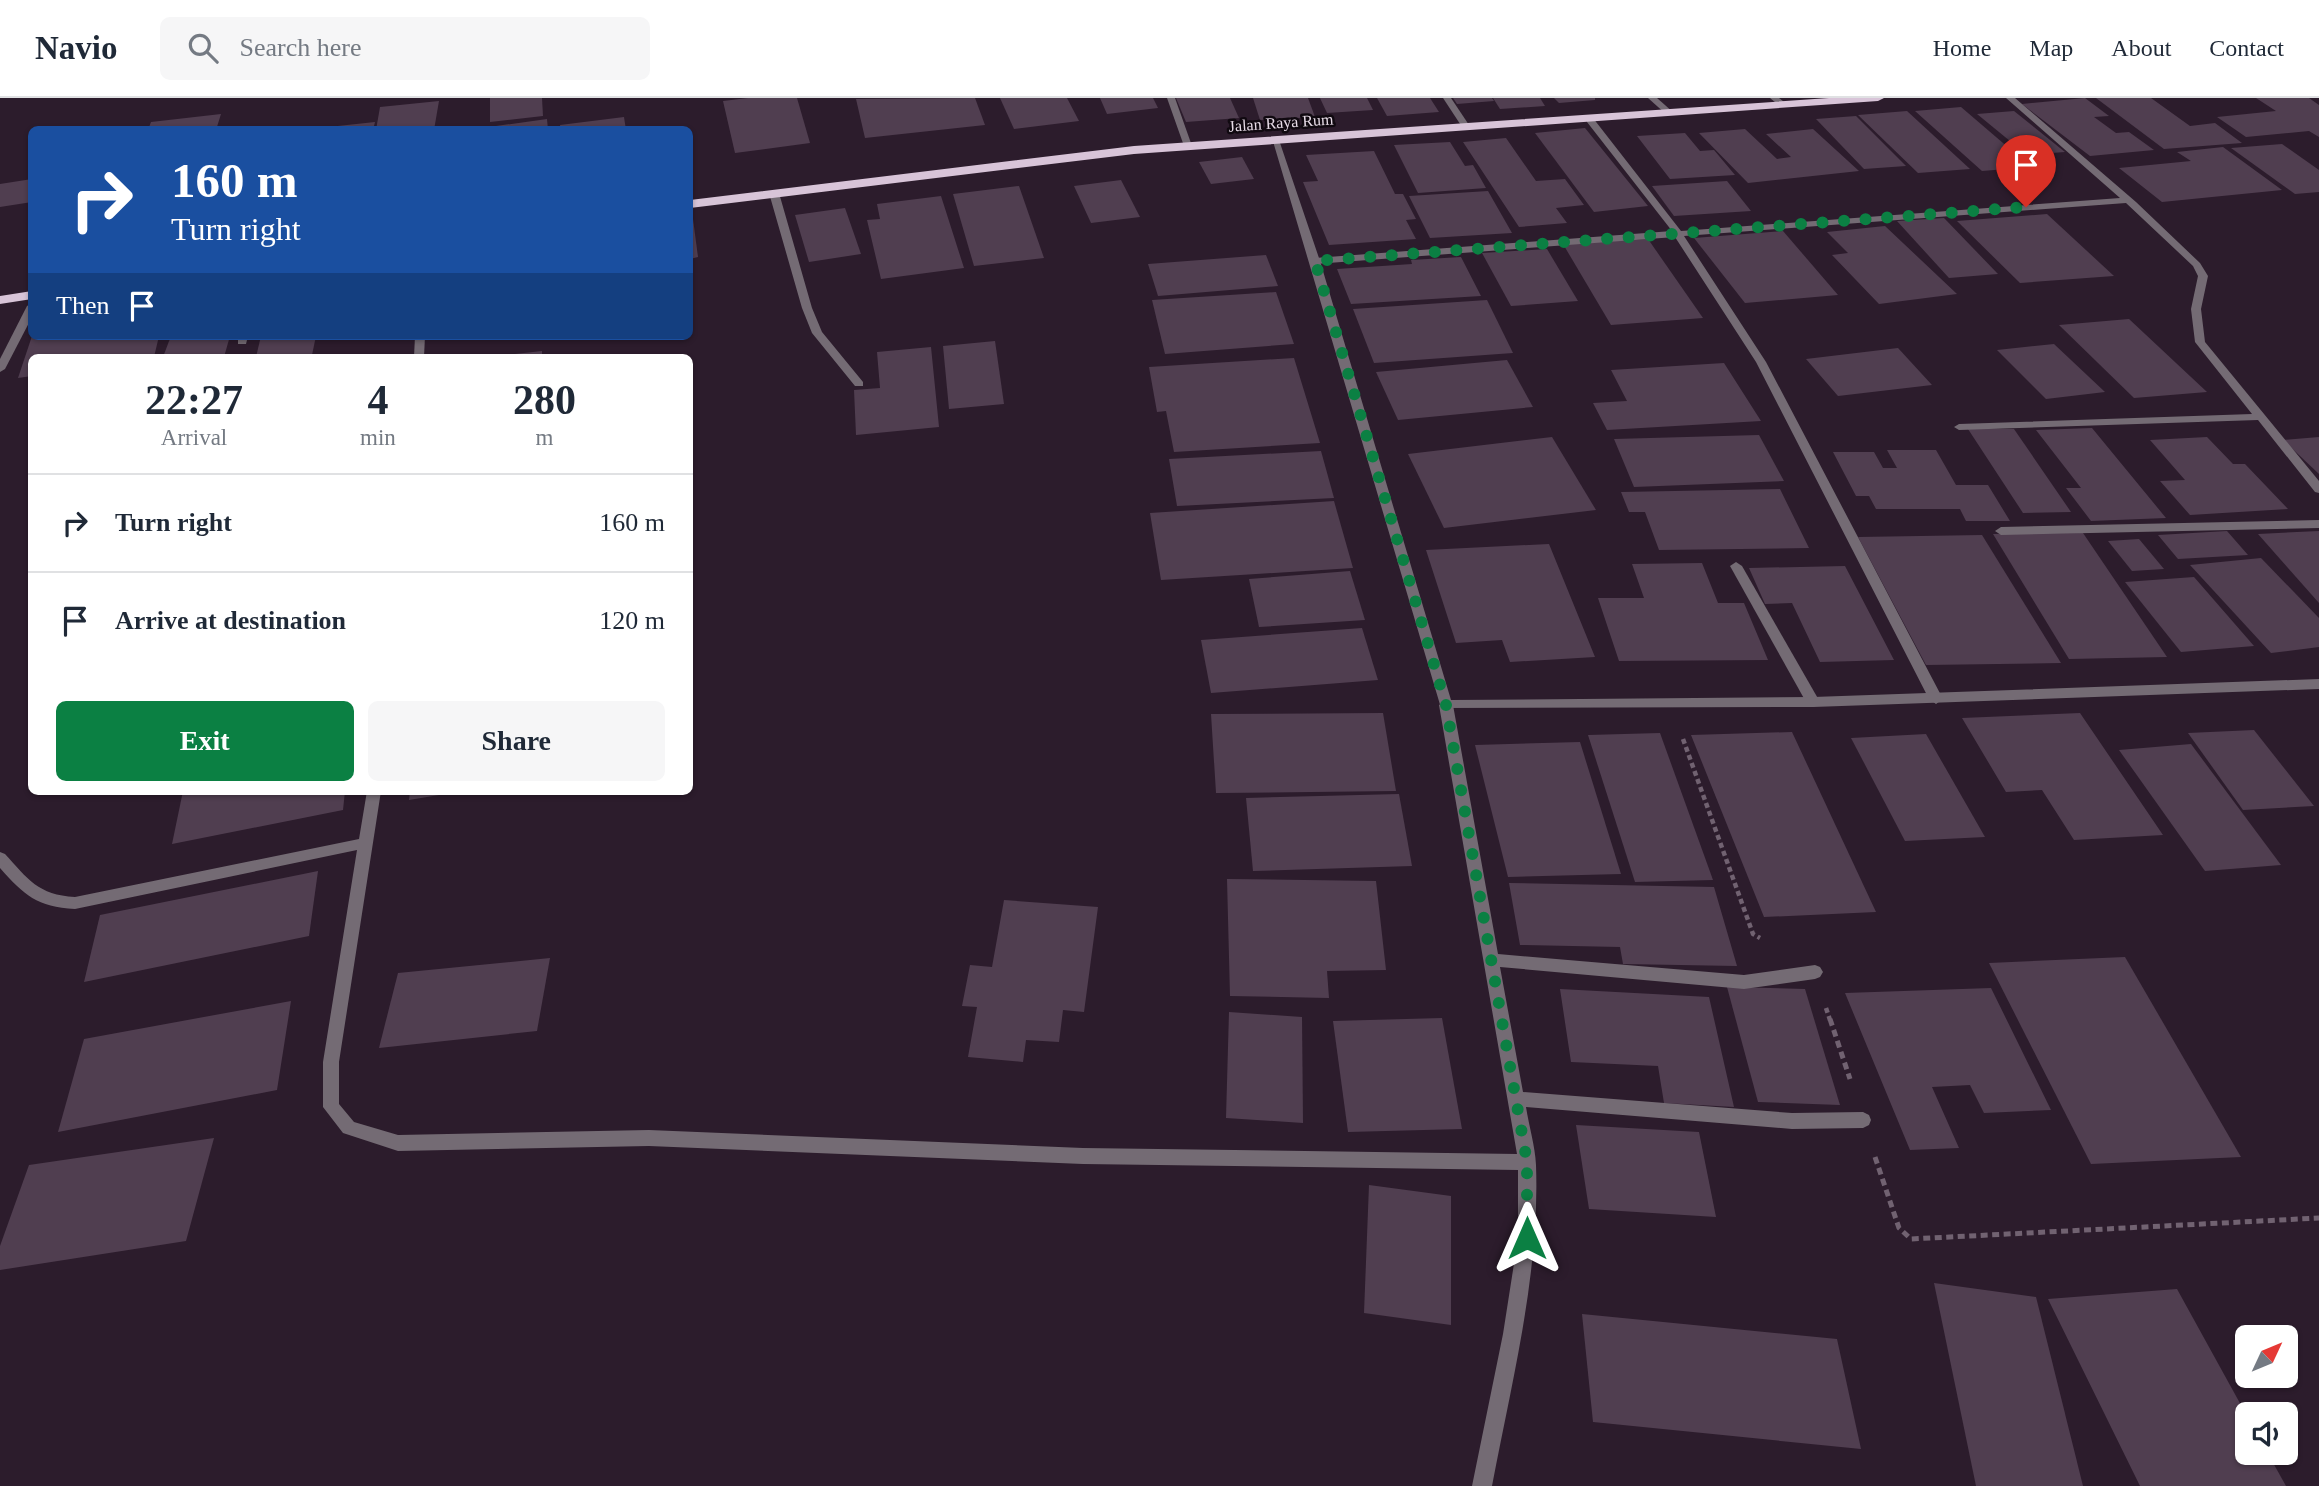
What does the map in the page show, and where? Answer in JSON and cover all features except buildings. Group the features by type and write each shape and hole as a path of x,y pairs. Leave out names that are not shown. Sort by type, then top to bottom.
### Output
{"highway":[{"name":"Jalan Raya Rum","path":"693,204 1003,164 1188,146 1590,120 1779,102 1878,98"},
{"path":"0,300 28,296"}],"street":[{"path":"1171,98 1188,146"},
{"path":"1447,98 1466,128"},
{"path":"1651,98 1670,113"},
{"path":"2010,98 2128,200 2197,265 2203,276 2196,300 2194,322 2200,342 2319,489"},
{"path":"1590,120 1677,232 1761,362 1936,699"},
{"path":"1275,140 1315,261 1446,705 1527,1162 1527,1238 1512,1334 1482,1486"},
{"path":"774,193 807,308 817,333 859,384"},
{"path":"1315,261 2128,200"},
{"path":"0,369 28,314"},
{"path":"1959,427 2259,417"},
{"path":"2001,531 2319,524"},
{"path":"1736,566 1813,702"},
{"path":"1446,705 1813,702 2319,684"},
{"path":"373,795 331,1062 331,1107 349,1128 398,1143 649,1138 1083,1156 1527,1162"},
{"path":"0,859 36,896 55,903 75,903 366,843"},
{"path":"1491,960 1744,982 1815,972"},
{"path":"1516,1099 1792,1121 1863,1120"}],"path":[{"path":"1671,705 1753,933 1767,943 1806,960 1815,972 1899,1228 1911,1239 2319,1218"}],"route":[{"path":"1527,1238 1527,1162 1446,705 1315,261 2026,207"}]}
